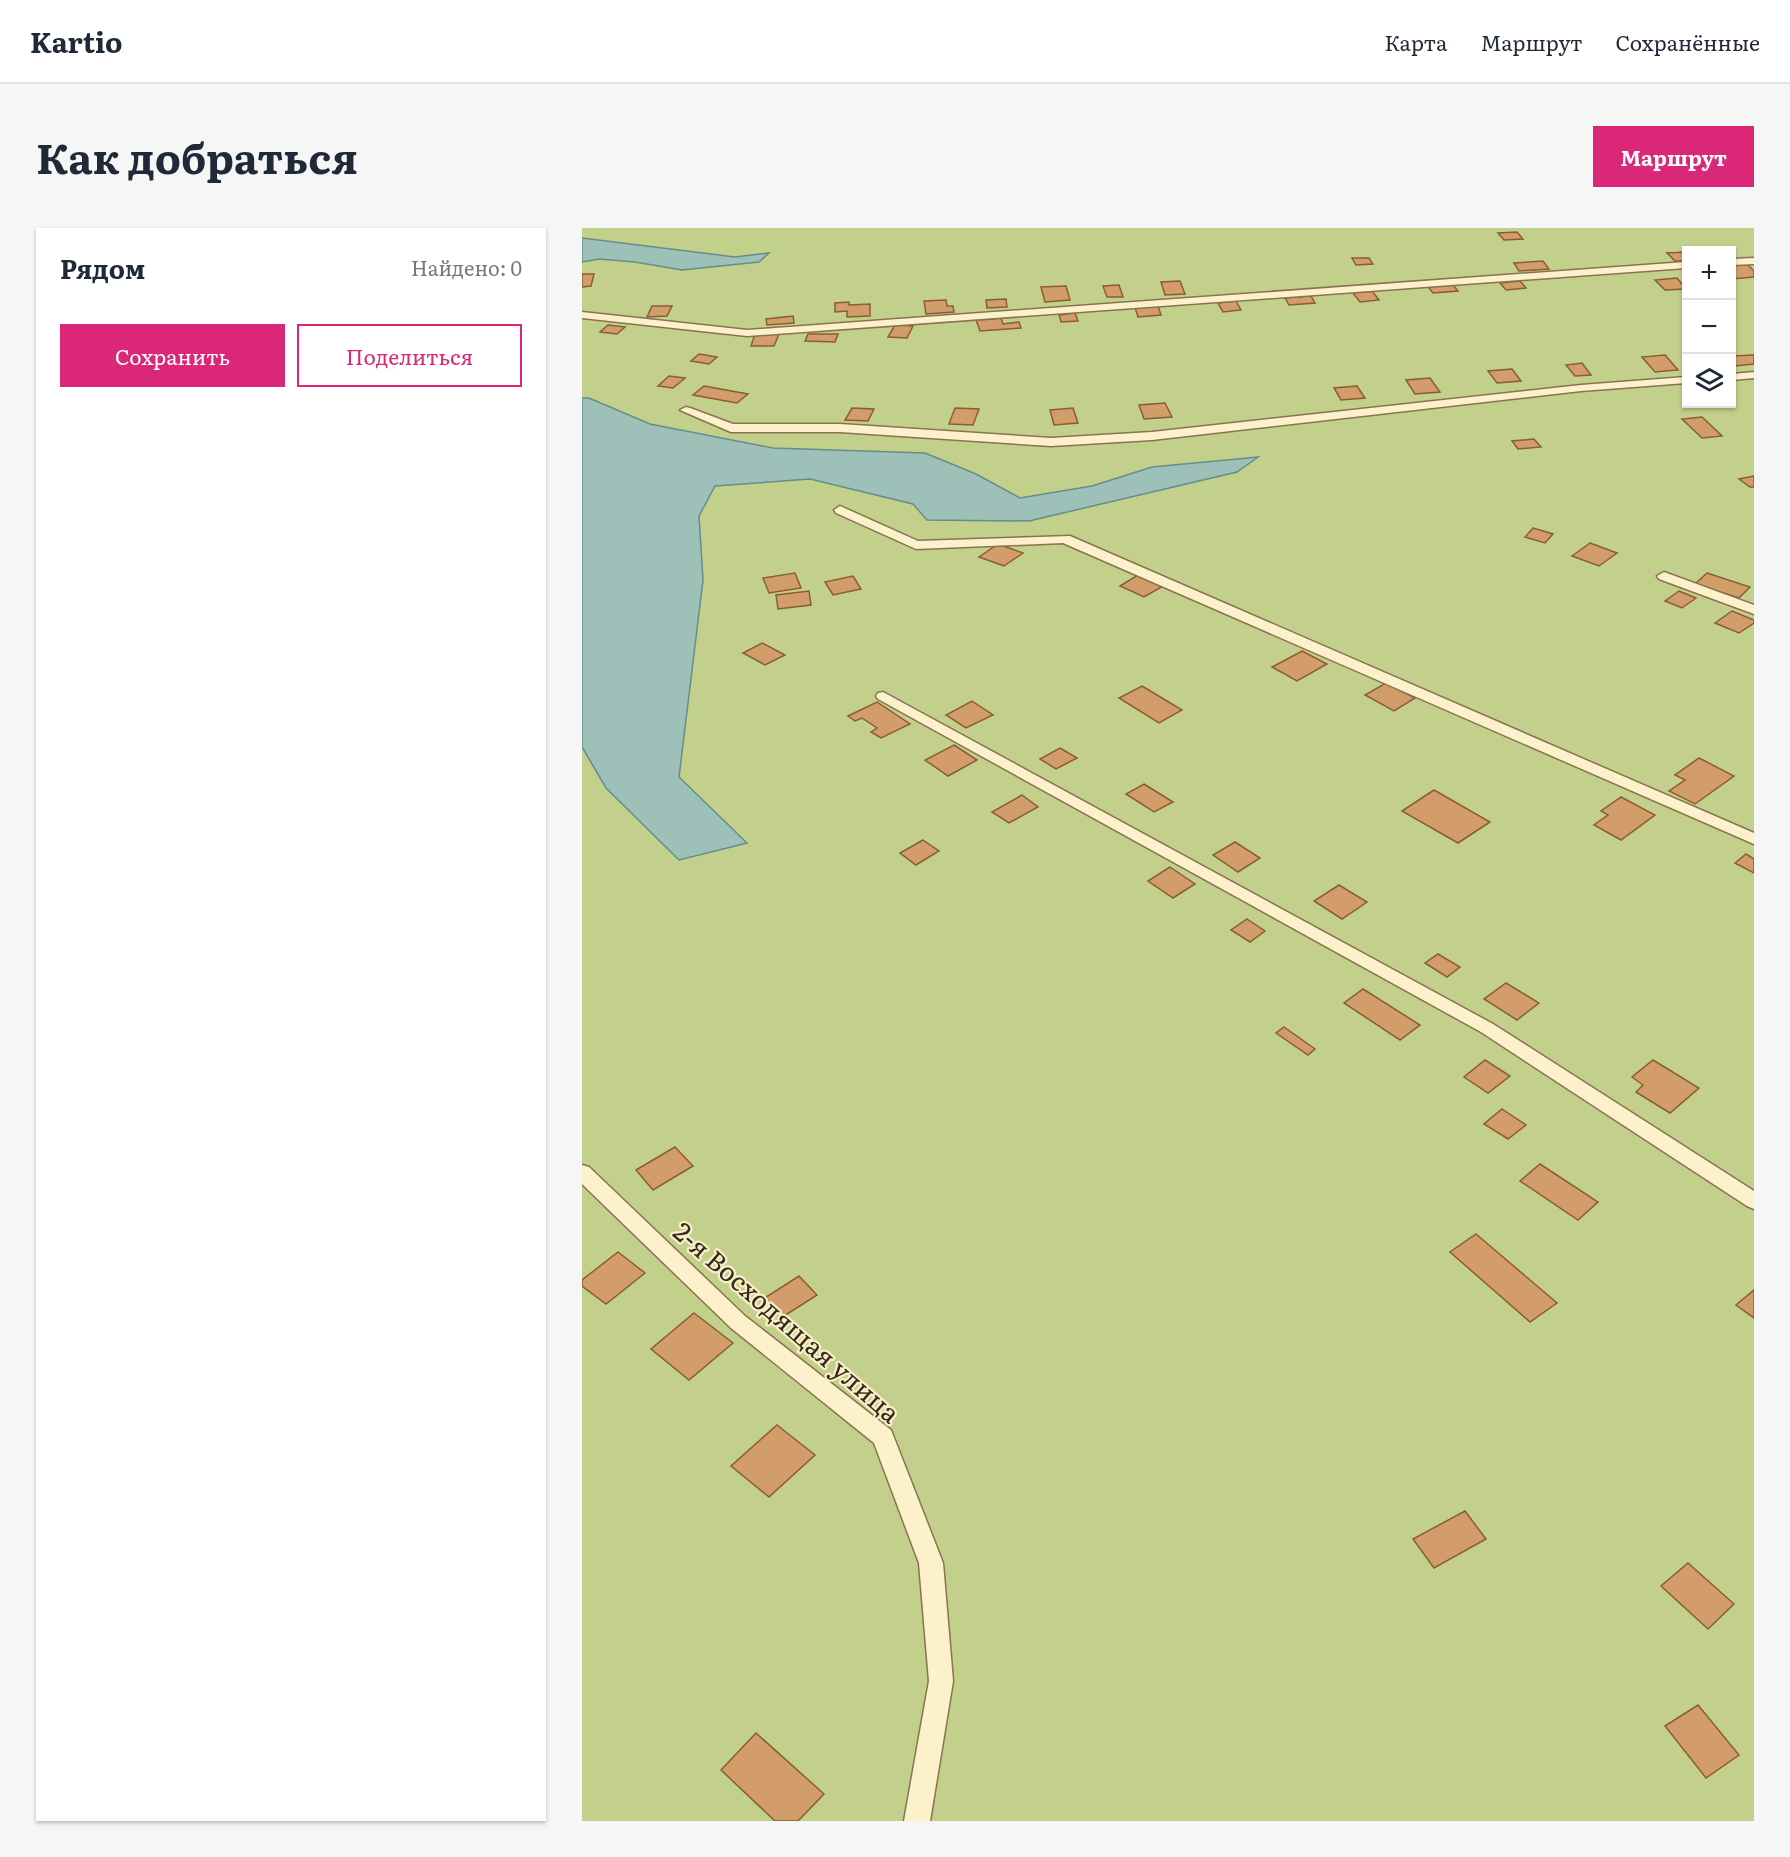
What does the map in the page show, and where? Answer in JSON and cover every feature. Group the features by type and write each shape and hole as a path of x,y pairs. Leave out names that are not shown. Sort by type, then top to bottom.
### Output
{"lane":[{"path":"1736,262 1754,261"},
{"path":"582,315 747,333 1682,265"},
{"path":"1736,376 1754,375"},
{"path":"686,410 731,428 840,429 1051,442 1152,436 1320,415 1581,388 1682,380"},
{"path":"840,510 916,545 1065,539 1754,839"},
{"path":"1664,576 1754,610"},
{"path":"883,696 1487,1028 1754,1201"},
{"name":"2-я Восходящая улица","path":"582,1172 738,1322 883,1437 931,1563 941,1681 917,1821"}],"green space":[{"path":"582,228 1754,228 1754,1821 582,1821"}],"water":[{"path":"582,238 735,257 769,253 759,262 682,270 599,259 582,262"},
{"path":"582,398 589,398 650,424 773,448 925,453 976,474 1020,498 1092,486 1152,467 1258,457 1237,472 1029,521 927,520 913,504 810,479 715,486 699,516 703,580 679,777 747,843 679,860 606,788 582,747"}],"building":[{"path":"1517,232 1523,239 1504,240 1498,233"},
{"path":"1682,252 1682,261 1675,261 1667,253"},
{"path":"1352,258 1369,258 1373,264 1356,265"},
{"path":"1543,261 1549,269 1519,271 1514,263"},
{"path":"1747,264 1754,271 1754,277 1736,279 1736,265"},
{"path":"582,274 594,274 591,286 582,287"},
{"path":"1677,278 1682,284 1682,289 1665,290 1655,280"},
{"path":"1180,281 1185,294 1165,295 1161,282"},
{"path":"1520,281 1526,288 1506,290 1500,283"},
{"path":"1119,285 1123,297 1107,297 1103,286"},
{"path":"1453,285 1458,291 1433,293 1428,287"},
{"path":"1066,286 1070,300 1045,302 1041,287"},
{"path":"1372,291 1379,300 1360,302 1353,293"},
{"path":"1311,296 1315,303 1289,305 1285,298"},
{"path":"1006,299 1007,307 987,308 986,300"},
{"path":"946,300 947,306 953,306 954,312 926,314 924,301"},
{"path":"1236,301 1241,310 1223,312 1218,303"},
{"path":"849,302 849,305 870,304 870,316 847,317 847,311 835,312 835,303"},
{"path":"652,306 672,306 667,316 647,317"},
{"path":"1158,306 1161,315 1138,317 1135,308"},
{"path":"1075,313 1078,321 1061,322 1059,315"},
{"path":"793,316 794,323 767,325 766,319"},
{"path":"1001,318 1003,324 1019,322 1021,328 980,331 976,320"},
{"path":"608,325 625,327 617,334 600,332"},
{"path":"895,325 913,326 907,338 888,337"},
{"path":"755,334 779,334 774,346 751,346"},
{"path":"808,334 838,334 835,342 805,341"},
{"path":"699,354 717,357 709,364 691,361"},
{"path":"1665,355 1678,370 1655,372 1642,357"},
{"path":"1754,355 1754,364 1736,366 1736,356"},
{"path":"1582,363 1591,375 1575,376 1566,365"},
{"path":"1512,369 1521,381 1497,383 1488,371"},
{"path":"669,376 685,378 673,388 658,386"},
{"path":"1430,378 1440,392 1415,394 1406,380"},
{"path":"704,386 748,394 737,403 693,395"},
{"path":"1357,386 1365,398 1341,400 1334,388"},
{"path":"1165,403 1172,417 1144,419 1139,405"},
{"path":"852,408 874,409 868,421 845,420"},
{"path":"955,408 979,409 973,425 949,424"},
{"path":"1073,408 1078,423 1054,425 1050,410"},
{"path":"1702,417 1722,436 1702,438 1682,419"},
{"path":"1534,439 1541,447 1518,449 1512,441"},
{"path":"1754,476 1754,487 1750,487 1739,479"},
{"path":"1533,528 1553,534 1545,543 1525,537"},
{"path":"1590,543 1617,553 1599,566 1572,556"},
{"path":"998,544 1023,553 1004,566 979,557"},
{"path":"795,573 801,588 769,593 763,578"},
{"path":"1707,573 1750,587 1739,598 1695,584"},
{"path":"1138,575 1163,586 1144,597 1120,586"},
{"path":"853,576 861,589 833,595 825,582"},
{"path":"809,591 811,605 778,609 776,595"},
{"path":"1679,591 1696,598 1682,608 1665,601"},
{"path":"1732,611 1754,620 1754,623 1739,633 1715,623"},
{"path":"762,643 785,655 765,665 743,653"},
{"path":"1302,651 1327,664 1297,681 1272,667"},
{"path":"1386,683 1415,698 1394,711 1365,695"},
{"path":"1142,686 1182,710 1159,723 1119,698"},
{"path":"972,701 993,715 966,728 946,715"},
{"path":"877,702 910,724 881,738 871,732 877,728 862,718 855,721 848,716"},
{"path":"954,745 977,760 948,776 925,760"},
{"path":"1060,748 1077,758 1056,769 1040,759"},
{"path":"1699,758 1734,776 1695,804 1669,791 1685,780 1675,775"},
{"path":"1144,784 1173,802 1154,812 1126,794"},
{"path":"1434,790 1490,822 1458,843 1402,811"},
{"path":"1022,795 1038,807 1009,823 992,812"},
{"path":"1621,797 1655,815 1621,840 1594,825 1608,815 1601,811"},
{"path":"923,840 939,851 916,865 900,853"},
{"path":"1235,842 1260,858 1238,872 1213,855"},
{"path":"1746,854 1754,859 1754,873 1735,863"},
{"path":"1170,867 1195,884 1173,898 1148,881"},
{"path":"1339,885 1367,902 1342,919 1314,901"},
{"path":"1247,919 1265,931 1250,942 1231,930"},
{"path":"1438,954 1460,967 1447,977 1425,963"},
{"path":"1506,983 1539,1003 1517,1020 1484,999"},
{"path":"1363,989 1420,1025 1400,1040 1344,1003"},
{"path":"1284,1027 1315,1049 1308,1055 1276,1033"},
{"path":"1485,1060 1510,1076 1488,1093 1464,1077"},
{"path":"1653,1060 1699,1088 1670,1113 1636,1092 1643,1085 1632,1077"},
{"path":"1502,1109 1526,1125 1508,1139 1484,1124"},
{"path":"675,1147 693,1166 653,1190 636,1170"},
{"path":"1540,1164 1598,1202 1578,1220 1520,1181"},
{"path":"1476,1234 1557,1303 1530,1322 1450,1252"},
{"path":"618,1252 645,1273 606,1304 582,1286 582,1280"},
{"path":"799,1276 817,1295 781,1318 763,1299"},
{"path":"1754,1290 1754,1318 1736,1305"},
{"path":"694,1313 733,1343 689,1380 651,1349"},
{"path":"777,1425 815,1455 769,1497 731,1466"},
{"path":"1465,1511 1486,1539 1434,1568 1413,1539"},
{"path":"1688,1563 1734,1604 1708,1629 1661,1586"},
{"path":"1698,1705 1739,1755 1706,1778 1665,1726"},
{"path":"756,1733 824,1794 798,1821 775,1821 721,1770"}]}
